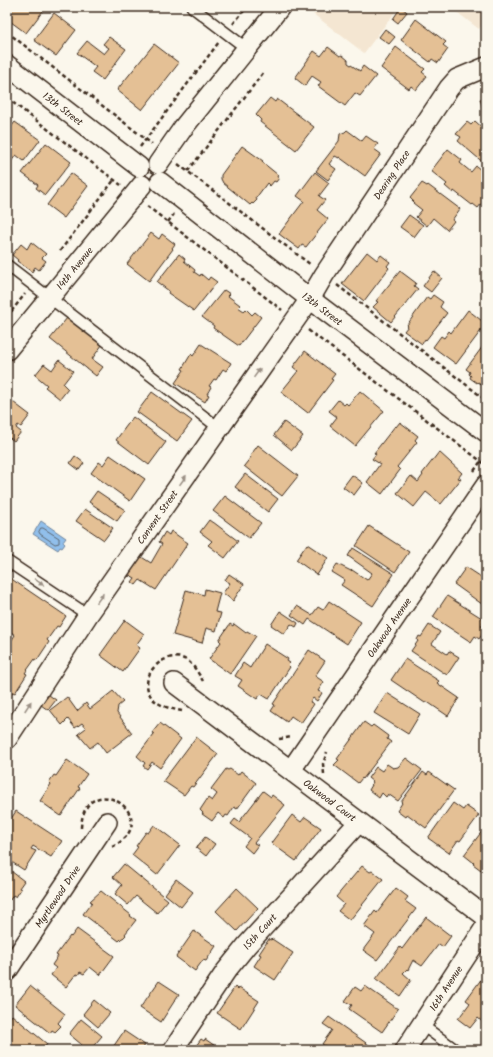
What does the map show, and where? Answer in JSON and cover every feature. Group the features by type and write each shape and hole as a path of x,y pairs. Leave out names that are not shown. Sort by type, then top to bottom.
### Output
{"street":[{"path":"161,167 150,161 135,163 137,170 138,190 152,187 161,167 183,128 280,7"},
{"name":"13th Street","path":"7,65 135,163"},
{"name":"Dearing Place","path":"310,299 324,275 449,88 457,79 486,67"},
{"name":"13th Street","path":"161,167 310,299 486,432"},
{"name":"14th Avenue","path":"7,350 138,190"},
{"name":"Convent Street","path":"7,738 88,616 310,299"},
{"name":"Oakwood Avenue","path":"291,770 486,485"},
{"name":"Oakwood Court","path":"174,683 486,917"},
{"name":"Myrtlewood Drive","path":"7,971 107,822"},
{"name":"15th Court","path":"173,1050 226,971 359,822"},
{"name":"16th Avenue","path":"405,1050 486,926"}],"lane":[{"path":"192,7 246,48"},
{"path":"7,265 219,428"},
{"path":"7,560 88,616"},
{"path":"422,1024 456,1050"}],"path":[{"path":"135,163 146,139 247,7"},
{"path":"7,32 146,139 161,167"},
{"path":"188,172 263,72"},
{"path":"7,98 114,180 138,190 295,320 486,465"},
{"path":"60,251 114,180"},
{"path":"7,317 32,284"},
{"path":"326,779 323,770 323,760 331,745"}],"shaded area":[{"path":"311,7 399,7 364,53 308,10"},
{"path":"450,7 486,7 486,19 479,29"}],"water":[{"path":"41,521 66,538 63,542 65,544 62,548 60,547 58,550 33,534"}],"building":[{"path":"11,7 46,7 26,33 7,19 7,13"},
{"path":"401,7 407,12 398,23 393,19"},
{"path":"54,13 76,30 56,56 34,40"},
{"path":"416,19 446,42 443,45 448,49 438,63 432,59 430,62 401,40"},
{"path":"385,29 395,37 389,44 379,37"},
{"path":"109,37 126,49 103,80 92,72 96,67 77,53 87,41 104,54 109,48 103,44"},
{"path":"154,44 179,63 142,110 117,90"},
{"path":"328,47 340,56 342,55 348,60 348,63 360,71 363,66 376,76 360,96 355,93 345,106 318,86 321,82 312,76 305,86 295,78 314,51 321,56"},
{"path":"396,47 425,69 422,72 427,76 416,90 411,86 409,89 381,68"},
{"path":"270,98 275,102 277,99 314,127 296,150 260,122 261,120 256,115"},
{"path":"486,98 486,108 483,109 480,99"},
{"path":"475,121 486,131 486,165 458,141 461,137 456,134 467,122 471,125"},
{"path":"15,122 40,140 24,161 16,155 7,167 7,132"},
{"path":"347,130 362,141 366,136 378,144 374,149 381,154 365,176 339,157 335,156 329,164 336,169 328,180 316,171 339,141 340,134"},
{"path":"46,143 71,162 45,195 36,188 38,185 22,173"},
{"path":"242,146 263,161 262,162 278,175 277,177 279,178 270,186 267,183 256,198 257,200 250,205 223,183 221,179 221,175"},
{"path":"448,149 462,160 460,163 471,172 476,166 486,174 486,198 478,208 454,191 453,193 445,186 447,184 431,171"},
{"path":"315,172 329,183 319,196 325,200 317,210 328,219 306,247 302,245 299,249 279,234 304,201 297,196"},
{"path":"71,173 88,186 64,218 47,205"},
{"path":"422,183 427,186 428,185 460,209 452,220 454,221 447,230 433,218 427,226 416,217 422,210 413,203 414,202 410,198"},
{"path":"409,215 423,225 414,237 400,227"},
{"path":"151,233 159,239 162,234 175,244 172,248 173,249 149,281 127,264"},
{"path":"31,242 46,254 42,258 46,261 39,270 35,267 32,272 17,261 18,260 12,255 21,244 27,249"},
{"path":"367,252 377,260 381,255 390,262 387,266 389,268 364,301 342,284"},
{"path":"179,254 185,259 184,261 195,270 194,272 200,276 201,274 208,280 210,277 217,282 194,311 168,293 169,291 157,282"},
{"path":"400,271 416,283 414,286 418,289 391,322 373,307 378,302 376,301"},
{"path":"434,271 442,278 431,292 423,286"},
{"path":"224,290 230,294 228,296 240,305 238,307 244,311 246,309 252,315 255,312 261,317 239,346 213,328 214,326 202,317"},
{"path":"433,295 443,302 440,307 447,313 422,344 404,331 427,297 430,299"},
{"path":"468,310 486,324 456,364 433,347 441,336 444,338 449,331 451,333"},
{"path":"67,318 102,345 92,359 103,367 96,376 50,339"},
{"path":"486,342 486,384 484,383 483,385 470,378 470,372 466,369"},
{"path":"201,344 231,363 226,371 223,369 216,380 214,379 209,386 211,387 207,394 209,395 205,402 175,383 184,370 182,369 191,354 193,356"},
{"path":"305,351 335,374 331,379 333,380 308,413 281,392 298,371 293,367"},
{"path":"59,360 73,371 63,384 68,389 60,399 45,387 47,385 35,375 44,364 52,370"},
{"path":"360,391 384,411 355,446 330,426 337,417 329,411 338,400 344,405 346,403 348,405"},
{"path":"152,392 192,421 177,441 137,412"},
{"path":"9,399 30,415 21,427 18,425 16,428 21,432 14,441 7,436 7,402"},
{"path":"133,417 166,442 149,465 116,440"},
{"path":"284,422 303,436 292,450 274,435"},
{"path":"400,422 418,436 415,440 417,442 397,467 400,470 382,494 367,482 380,464 372,459 376,454 374,453 395,426 396,427"},
{"path":"258,445 298,476 282,496 244,466"},
{"path":"439,452 462,473 458,478 461,479 441,504 426,492 414,507 397,493 411,476 418,482 423,475 422,474"},
{"path":"110,455 145,479 130,501 91,473 99,462 103,465"},
{"path":"75,456 84,463 79,470 70,463"},
{"path":"245,474 278,499 268,512 235,487"},
{"path":"352,475 363,483 354,495 343,487"},
{"path":"97,491 125,510 117,521 89,502"},
{"path":"225,496 261,523 249,538 213,511"},
{"path":"85,509 113,528 104,540 76,521"},
{"path":"209,520 238,541 225,558 208,545 212,541 200,532"},
{"path":"369,526 409,552 395,572 356,546"},
{"path":"171,531 188,543 156,590 140,580 136,585 132,582 135,578 127,575 140,556 151,563 162,544 159,542 165,532 169,535"},
{"path":"307,544 328,558 317,575 296,560"},
{"path":"353,548 394,574 373,606 341,585 345,580 332,572 337,564 351,571 352,570 367,580 372,573 348,556"},
{"path":"466,567 486,580 486,607 454,584"},
{"path":"229,574 244,584 233,601 223,593 230,583 225,580"},
{"path":"7,576 66,616 59,627 57,626 47,640 49,642 37,660 35,659 25,673 27,674 15,693 13,692 7,701 7,647 15,635 7,629"},
{"path":"205,589 220,593 215,612 221,613 216,631 206,628 202,643 173,635 186,590 204,595"},
{"path":"447,596 485,620 481,626 486,629 479,639 475,636 471,642 433,617"},
{"path":"329,601 361,622 347,644 309,619 305,625 291,615 297,606 312,615 318,607 323,610"},
{"path":"280,611 298,623 296,627 291,624 284,634 271,625"},
{"path":"125,620 144,634 136,645 140,648 123,672 100,655"},
{"path":"230,624 233,626 234,624 246,633 247,631 256,636 230,674 209,659 221,642 219,640"},
{"path":"429,625 440,632 432,644 447,654 449,651 459,657 447,675 411,651 418,641 419,636 421,637"},
{"path":"265,644 288,659 287,661 290,663 288,665 290,667 269,699 261,694 257,699 238,686 242,680 235,676 243,663 250,668"},
{"path":"309,650 325,661 315,676 324,682 318,691 322,693 317,701 313,698 310,702 314,704 301,723 291,716 287,722 271,711 275,705 273,704"},
{"path":"405,659 439,681 437,683 459,698 448,716 426,701 425,703 391,680"},
{"path":"113,691 123,702 118,706 117,713 132,733 106,753 98,742 90,748 78,734 86,728 82,723 75,728 68,719 62,725 50,710 67,697 77,711 86,703 90,709"},
{"path":"387,693 420,714 408,734 374,713"},
{"path":"49,695 56,700 48,710 41,705"},
{"path":"364,722 371,727 373,725 388,736 387,739 391,742 363,779 362,778 358,783 334,765 339,760 337,759"},
{"path":"160,723 181,739 160,768 152,762 147,769 143,766 145,763 137,756 154,734 152,733"},
{"path":"196,737 218,754 193,787 191,786 184,795 163,781"},
{"path":"406,758 422,770 398,801 388,794 386,797 382,793 379,798 369,790 373,782 368,778 376,767 382,771 387,764 393,768 398,767"},
{"path":"67,760 87,774 78,787 80,788 61,816 40,801 51,784 49,782 54,775 56,776"},
{"path":"226,769 230,769 238,775 241,771 256,783 237,809 234,807 228,816 226,815 224,818 218,813 212,821 202,814 203,813 200,810 208,798 212,801 217,794 211,789"},
{"path":"423,772 427,775 429,772 454,790 426,828 407,814 405,817 397,811 402,803 401,802"},
{"path":"263,791 271,797 272,795 285,805 254,843 258,845 252,853 244,846 250,838 231,824 235,819 239,822"},
{"path":"453,803 463,810 466,806 479,815 449,853 428,838"},
{"path":"16,811 62,841 51,857 33,846 31,849 36,851 24,870 7,859 7,825"},
{"path":"292,815 301,822 305,817 321,828 296,861 271,843"},
{"path":"154,825 180,845 157,875 132,855 138,847 136,846 146,832 148,833"},
{"path":"486,826 486,863 481,870 464,855"},
{"path":"205,837 215,844 206,856 196,848"},
{"path":"124,864 168,900 157,913 136,896 128,905 115,894 122,885 113,877"},
{"path":"362,866 383,879 350,920 338,911 344,904 336,897"},
{"path":"7,868 24,881 19,888 21,889 16,897 13,895 10,900 7,898"},
{"path":"176,879 193,892 181,907 165,894"},
{"path":"237,888 258,908 237,931 216,911"},
{"path":"396,888 408,897 405,901 416,909 377,960 363,950 375,934 364,926 375,911 377,913"},
{"path":"101,891 136,920 125,934 126,935 119,941 83,914 92,902 90,901"},
{"path":"426,917 451,936 443,947 439,944 422,966 413,960 408,970 407,969 403,973 411,980 400,996 376,979 400,947 402,949"},
{"path":"77,929 114,956 100,975 90,967 84,974 80,972 78,975 76,974 66,987 51,975 56,968 52,965 58,956 56,955"},
{"path":"194,931 216,946 206,961 203,960 195,971 176,957"},
{"path":"269,939 272,939 293,953 275,980 254,966 261,955 259,954"},
{"path":"485,974 486,1025 478,1018 470,1028 458,1019 470,1003 466,1000"},
{"path":"159,981 179,994 161,1022 140,1008"},
{"path":"30,986 65,1014 58,1023 61,1026 55,1032 52,1030 50,1033 15,1005"},
{"path":"365,986 398,1009 382,1032 349,1009 352,1005 345,1001 355,987 361,991"},
{"path":"235,987 259,1001 241,1029 217,1013"},
{"path":"94,1000 110,1013 98,1027 83,1014"},
{"path":"12,1015 47,1044 43,1050 11,1050 7,1047 7,1022"},
{"path":"329,1017 369,1045 366,1050 331,1050 322,1044 332,1030 323,1024"},
{"path":"81,1019 102,1036 90,1050 88,1050 69,1034"},
{"path":"124,1031 145,1045 142,1050 111,1050"},
{"path":"201,1039 204,1041 205,1039 221,1050 193,1050"}]}
